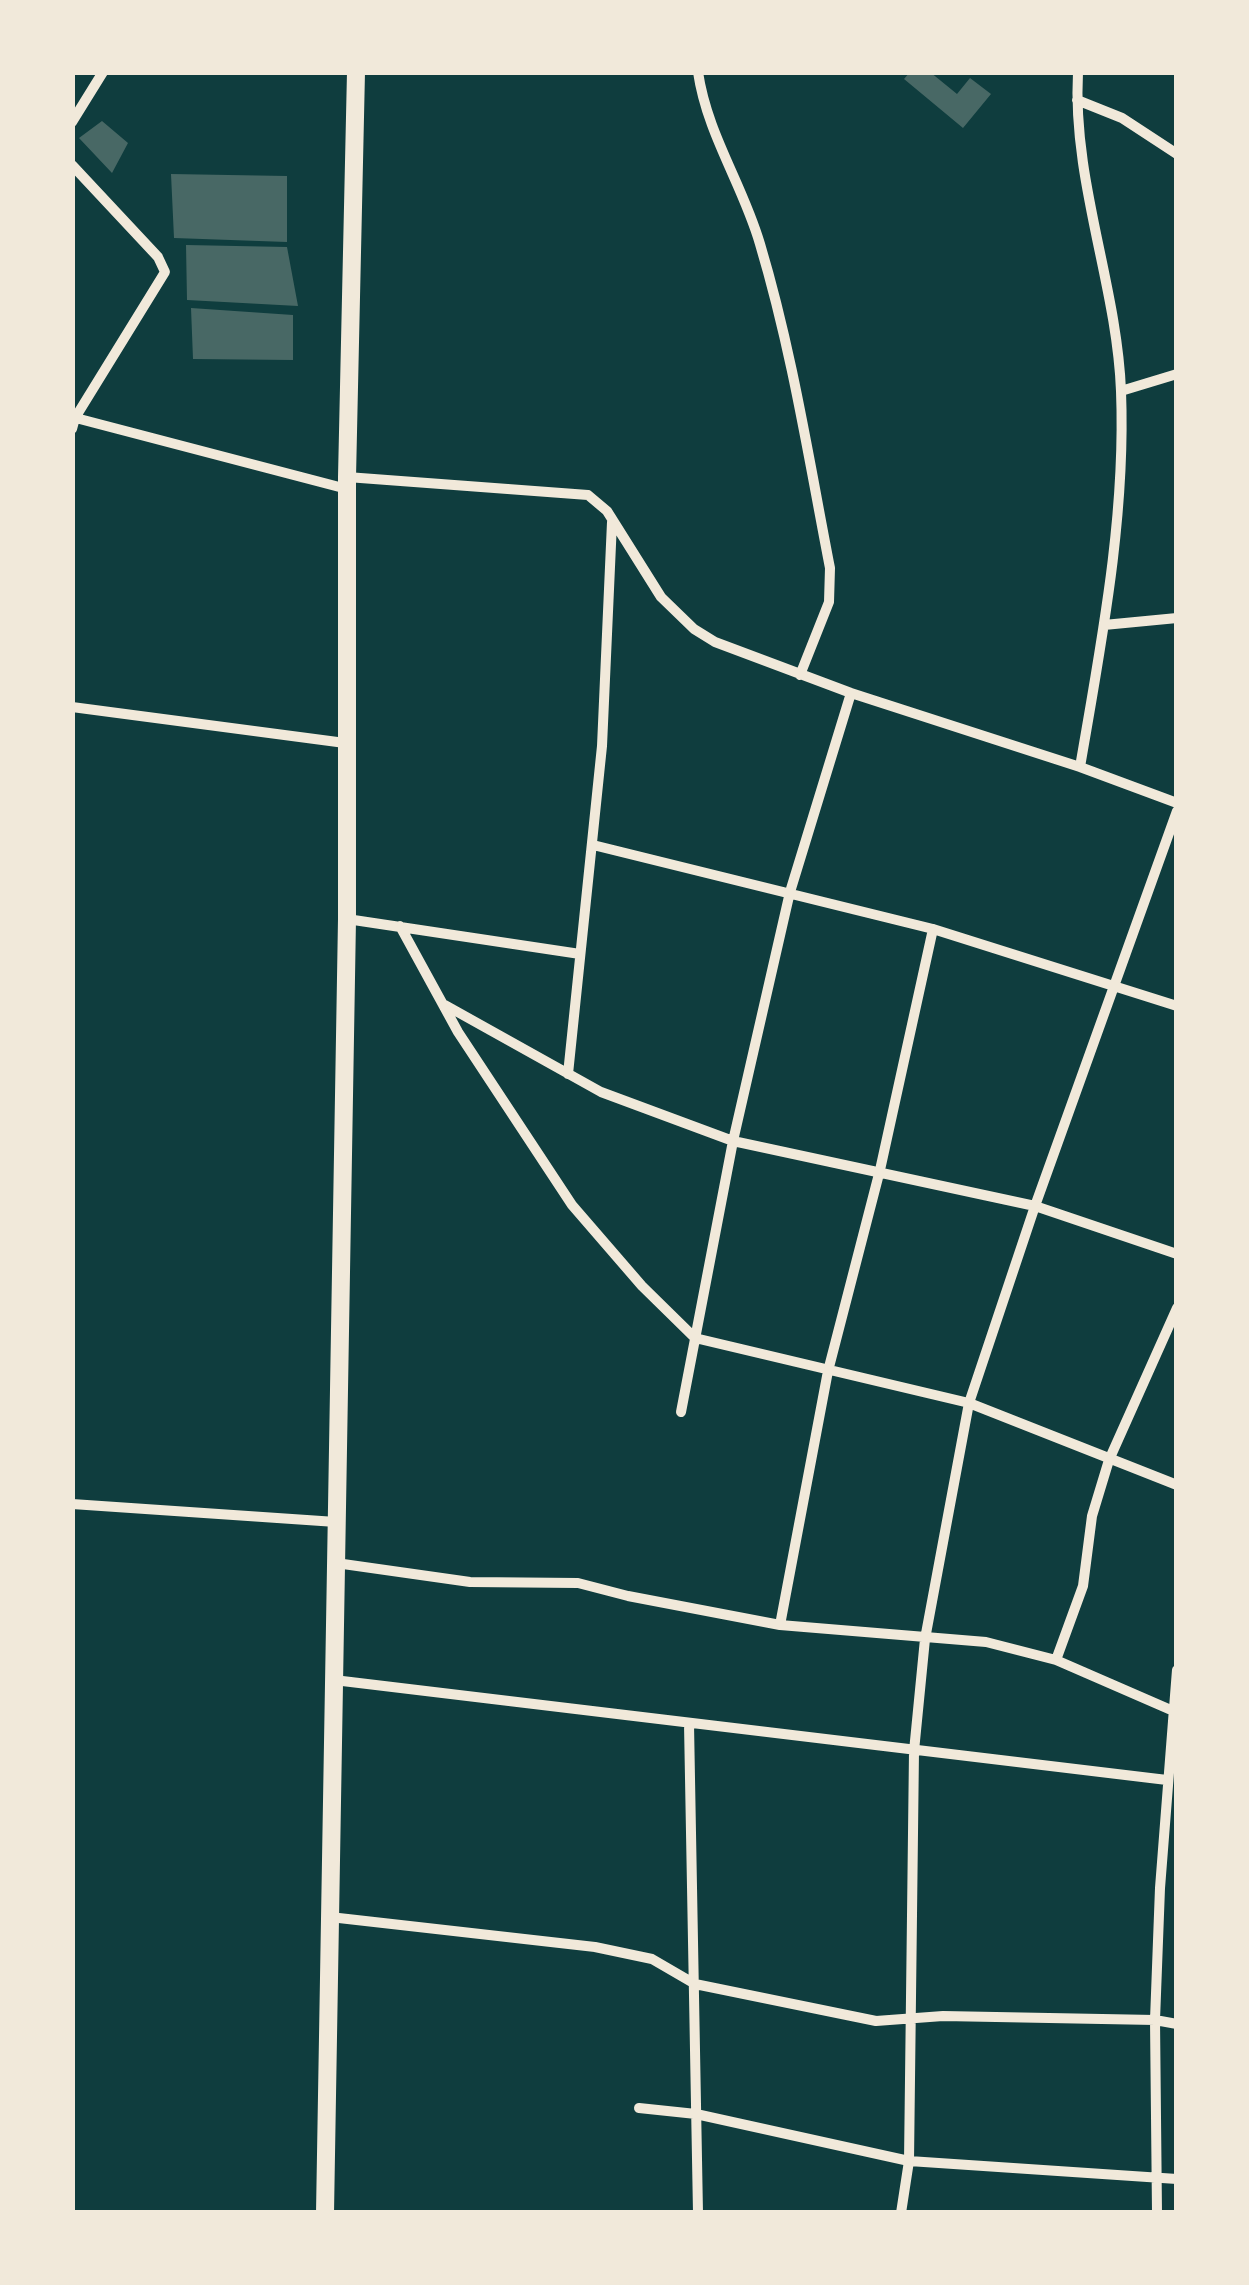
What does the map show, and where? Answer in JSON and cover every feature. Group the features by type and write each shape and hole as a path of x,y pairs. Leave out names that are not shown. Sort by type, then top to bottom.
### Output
{"highway":[{"path":"326,2213 356,72"}],"street":[{"path":"72,122 103,72"},
{"path":"698,72 707,119 758,235 776,298 830,568 825,618 800,675"},
{"path":"1078,72 1089,199 1121,391 1117,503 1104,625 1080,767"},
{"path":"1077,100 1122,118 1177,154"},
{"path":"72,165 158,256 165,272 73,421 347,483 587,495 602,504 648,580 694,629 715,642 851,693 1080,767 1177,807 969,1403 925,1639 914,1751 909,2161 901,2213"},
{"path":"1121,391 1177,374"},
{"path":"568,1074 606,686 612,519"},
{"path":"1104,625 1177,618"},
{"path":"681,1412 733,1141 790,892 851,693"},
{"path":"72,707 345,743"},
{"path":"593,845 933,929 1177,1006"},
{"path":"347,920 580,954"},
{"path":"400,926 509,1113 572,1205 694,1337 969,1403 1177,1485"},
{"path":"780,1625 828,1371 880,1170 933,929"},
{"path":"442,1004 642,1109 733,1141 1035,1206 1177,1254"},
{"path":"1056,1660 1083,1586 1092,1516 1108,1460 1177,1308"},
{"path":"72,1504 337,1522"},
{"path":"336,1562 445,1580 578,1582 649,1601 780,1625 986,1642 1056,1660 1172,1710"},
{"path":"1156,2213 1155,2020 1177,1670"},
{"path":"334,1680 1167,1780"},
{"path":"689,1724 698,2213"},
{"path":"330,1918 595,1947 652,1959 694,1984 876,2020 943,2016 1177,2024"},
{"path":"639,2108 697,2114 909,2161 1177,2179"}],"building":[{"path":"910,72 930,72 957,94 970,78 991,94 963,128 904,79"},
{"path":"102,121 128,143 112,173 79,138"},
{"path":"171,174 287,176 287,242 174,238"},
{"path":"186,245 287,247 298,306 187,300"},
{"path":"191,308 293,315 293,360 193,359"}]}
